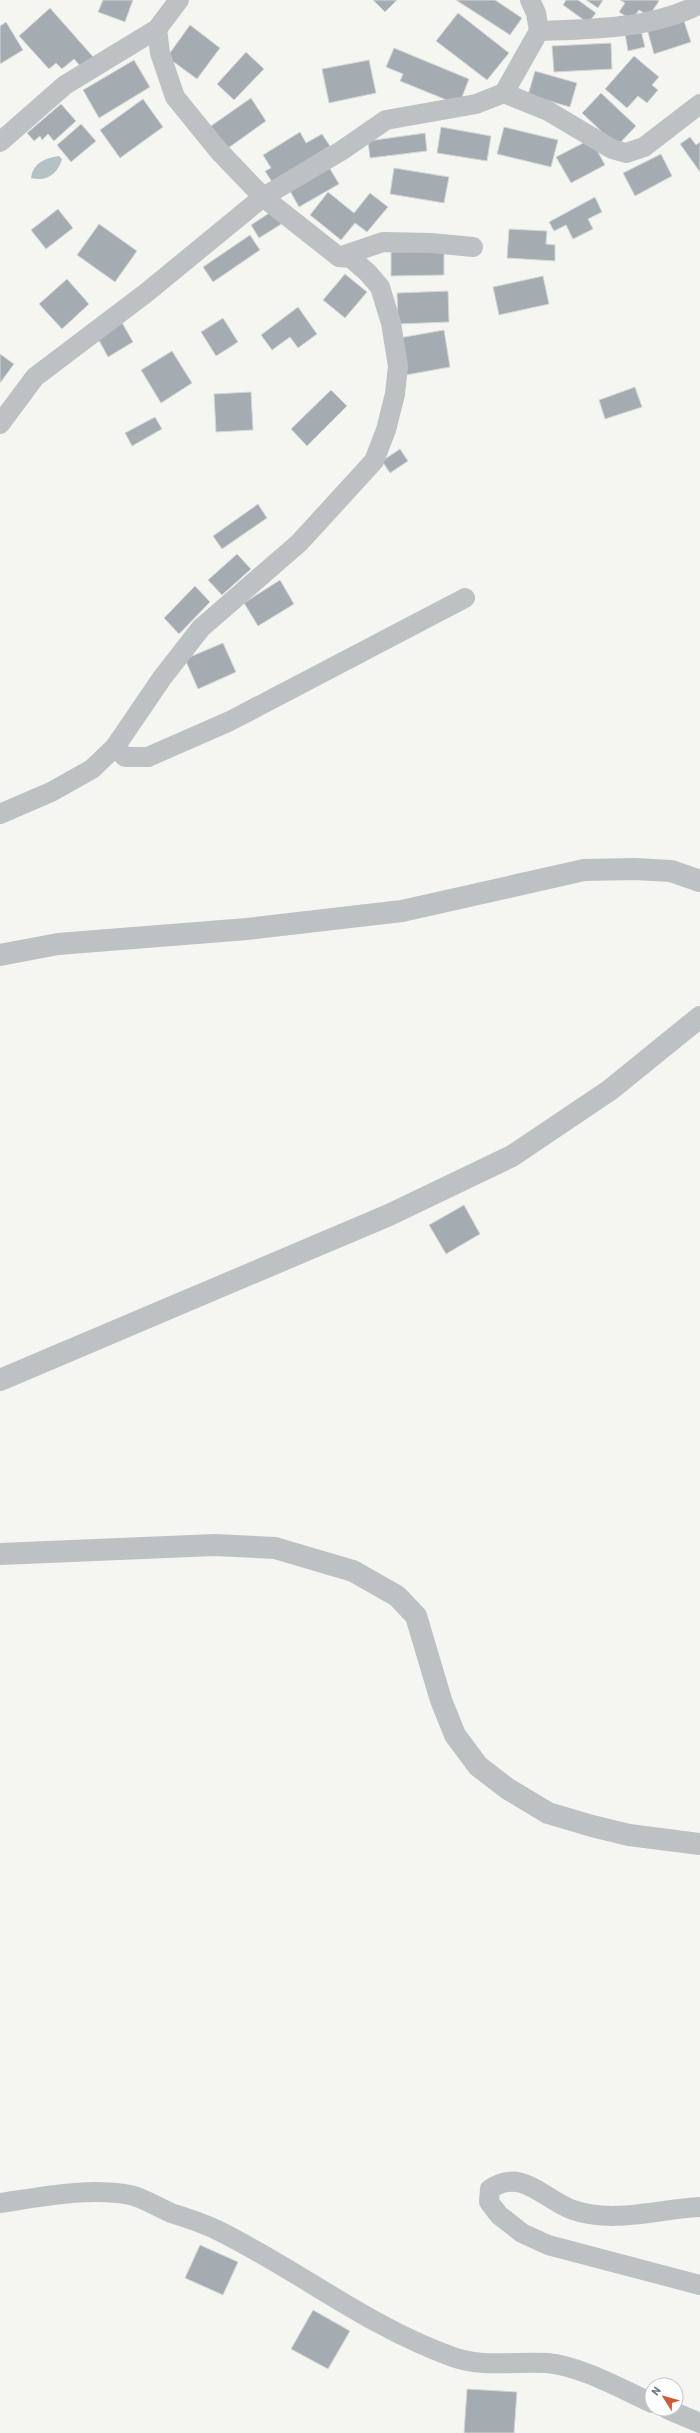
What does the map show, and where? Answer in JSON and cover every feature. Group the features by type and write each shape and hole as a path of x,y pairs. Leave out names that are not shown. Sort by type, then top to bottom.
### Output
{"street":[{"path":"0,142 65,85 158,29 179,0"},
{"path":"0,424 35,377 146,293 263,197 341,150 386,120 476,104 504,93 540,31 536,13 530,0"},
{"path":"540,31 600,29 634,25 700,4"},
{"path":"0,814 51,792 92,769 115,747 162,678 201,628 299,543 374,461 386,430 395,394 398,366 391,323 380,287 362,265 352,258 339,257 263,197 218,150 175,97 160,53 158,29"},
{"path":"504,93 548,111 612,149 626,153 644,147 700,104"},
{"path":"339,257 383,242 431,243 473,247"},
{"path":"115,747 125,757 148,757 230,721 465,598"},
{"path":"0,955 58,944 247,929 402,911 584,870 671,871 700,881"},
{"path":"0,1380 389,1215 512,1156 610,1090 700,1017"},
{"path":"0,1554 215,1545 275,1548 353,1571 397,1596 416,1616 441,1700 455,1735 484,1771 508,1789 548,1813 629,1834 700,1844"},
{"path":"700,2207 603,2217 573,2210 532,2186 518,2181 500,2183 490,2190 489,2202 499,2215 522,2233 548,2245 700,2286"},
{"path":"0,2203 79,2193 128,2194 139,2197 156,2207 216,2230 262,2254 349,2306 452,2356 485,2363 548,2363 560,2365 579,2371 644,2399"},
{"path":"684,2416 700,2423"}],"shaded area":[{"path":"59,156 62,159 58,169 51,176 42,179 31,178 34,169 40,162"}],"building":[{"path":"103,0 133,0 125,22 98,12"},
{"path":"373,0 397,0 385,12"},
{"path":"456,0 495,0 522,18 510,35"},
{"path":"566,0 578,0 596,13 588,23 563,5"},
{"path":"586,0 603,0 598,8"},
{"path":"620,0 659,1 649,16 639,10 632,20 619,12 625,3"},
{"path":"50,8 95,59 83,69 74,59 62,69 56,63 49,69 19,36"},
{"path":"458,13 509,53 487,80 436,41"},
{"path":"683,18 691,42 654,54 647,29"},
{"path":"6,22 23,50 0,64 0,26"},
{"path":"190,25 220,48 197,79 167,57"},
{"path":"641,30 645,47 628,51 625,34"},
{"path":"611,43 612,69 554,72 552,46"},
{"path":"394,48 469,79 459,105 400,81 403,74 386,67"},
{"path":"246,52 264,69 234,100 217,84"},
{"path":"634,56 659,77 652,85 658,90 647,103 638,96 627,108 605,89"},
{"path":"134,60 150,87 99,118 83,90"},
{"path":"369,60 376,93 329,103 322,69"},
{"path":"535,71 577,83 570,107 528,95"},
{"path":"601,93 636,126 617,146 582,113"},
{"path":"251,98 266,121 224,151 208,128"},
{"path":"143,99 163,127 120,158 100,130"},
{"path":"61,104 76,121 54,141 48,134 42,140 40,136 34,141 27,133"},
{"path":"81,124 96,141 71,162 57,145"},
{"path":"441,127 491,136 487,161 437,153"},
{"path":"504,127 558,140 551,167 497,154"},
{"path":"300,132 306,143 322,134 330,146 272,182 265,171 271,168 263,155"},
{"path":"425,133 427,151 370,158 368,141"},
{"path":"690,137 696,145 700,142 700,172 680,144"},
{"path":"591,139 605,165 571,183 556,157"},
{"path":"661,154 672,176 635,196 623,173"},
{"path":"329,167 339,184 299,207 290,191"},
{"path":"394,168 449,177 444,203 390,194"},
{"path":"328,192 354,213 370,193 388,207 367,232 355,223 341,240 310,215"},
{"path":"595,197 602,212 588,219 593,229 573,239 566,225 554,231 549,222"},
{"path":"58,209 73,228 46,249 31,230"},
{"path":"274,210 283,223 259,238 251,225"},
{"path":"99,224 137,251 115,282 77,255"},
{"path":"509,229 547,231 546,244 555,245 555,261 507,258"},
{"path":"250,235 260,250 213,282 203,267"},
{"path":"444,251 444,275 391,276 391,252"},
{"path":"345,274 367,292 345,318 323,300"},
{"path":"543,276 549,304 499,315 493,287"},
{"path":"67,279 89,304 62,329 39,304"},
{"path":"448,291 449,322 398,324 397,293"},
{"path":"298,307 317,334 298,348 290,337 272,350 261,335"},
{"path":"223,318 238,342 216,356 201,332"},
{"path":"120,319 133,342 108,357 95,333"},
{"path":"444,330 450,367 406,375 399,338"},
{"path":"172,351 192,383 161,403 141,370"},
{"path":"0,354 14,364 0,383"},
{"path":"635,387 642,407 605,419 599,400"},
{"path":"331,390 347,406 307,446 291,429"},
{"path":"251,392 253,430 216,432 214,394"},
{"path":"155,417 162,429 132,446 125,433"},
{"path":"400,449 408,461 390,473 382,461"},
{"path":"258,504 267,518 222,549 213,536"},
{"path":"237,554 251,569 222,595 208,580"},
{"path":"280,580 294,604 258,626 244,603"},
{"path":"195,586 210,602 179,634 164,618"},
{"path":"223,643 236,672 198,689 185,659"},
{"path":"464,1205 480,1234 446,1254 429,1225"},
{"path":"200,2245 238,2262 223,2295 185,2278"},
{"path":"313,2310 350,2331 328,2369 291,2349"},
{"path":"467,2389 517,2392 514,2433 464,2433"}]}
